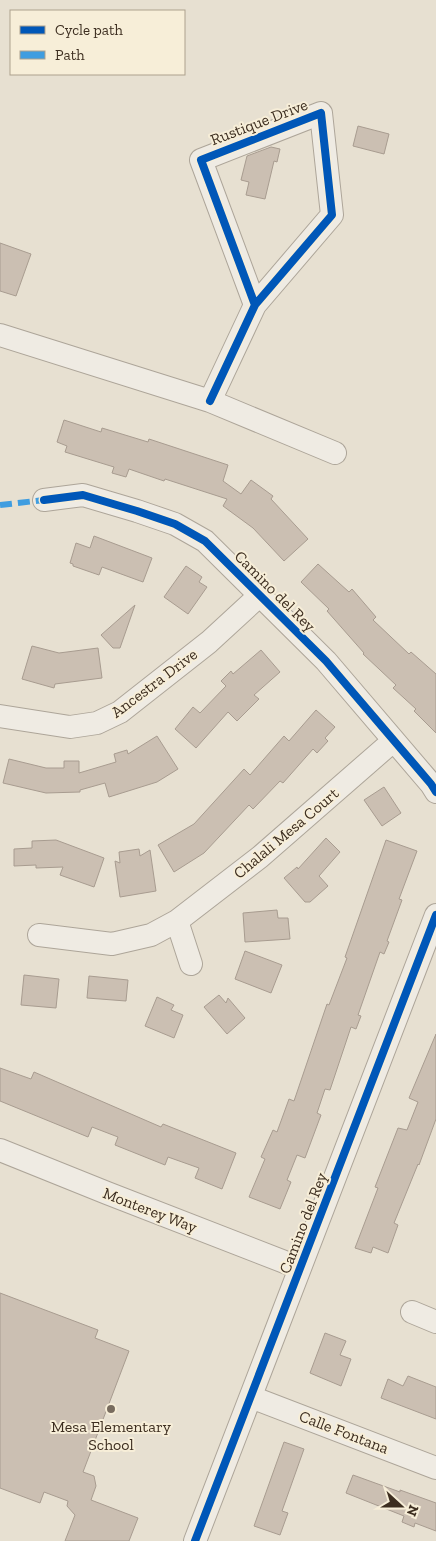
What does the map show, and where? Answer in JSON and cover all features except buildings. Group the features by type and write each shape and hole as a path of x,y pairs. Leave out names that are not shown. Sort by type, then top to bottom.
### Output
{"street":[{"name":"Rustique Drive","path":"210,401 255,305 332,215 322,113 201,160 255,305"},
{"path":"0,335 210,401 335,453"},
{"name":"Camino del Rey","path":"44,500 84,495 175,524 205,541 326,661 436,792"},
{"name":"Ancestra Drive","path":"0,716 70,727 97,723 120,712 209,642 260,596"},
{"name":"Chalali Mesa Court","path":"39,935 112,944 151,935 177,921 260,857 394,741"},
{"name":"Camino del Rey","path":"195,1541 436,915"},
{"path":"177,921 191,964"},
{"name":"Monterey Way","path":"0,1150 300,1268"},
{"path":"412,1312 436,1322"},
{"name":"Calle Fontana","path":"251,1397 436,1468"}],"marked path":[{"path":"0,505 44,500"}],"cycle path":[{"path":"210,401 255,305 201,160 321,113 332,215 255,305"},
{"path":"44,500 83,495 175,524 205,541 326,661 436,792"},
{"path":"195,1541 436,915"}],"place":[{"name":"Mesa Elementary School","path":"111,1409"}]}
